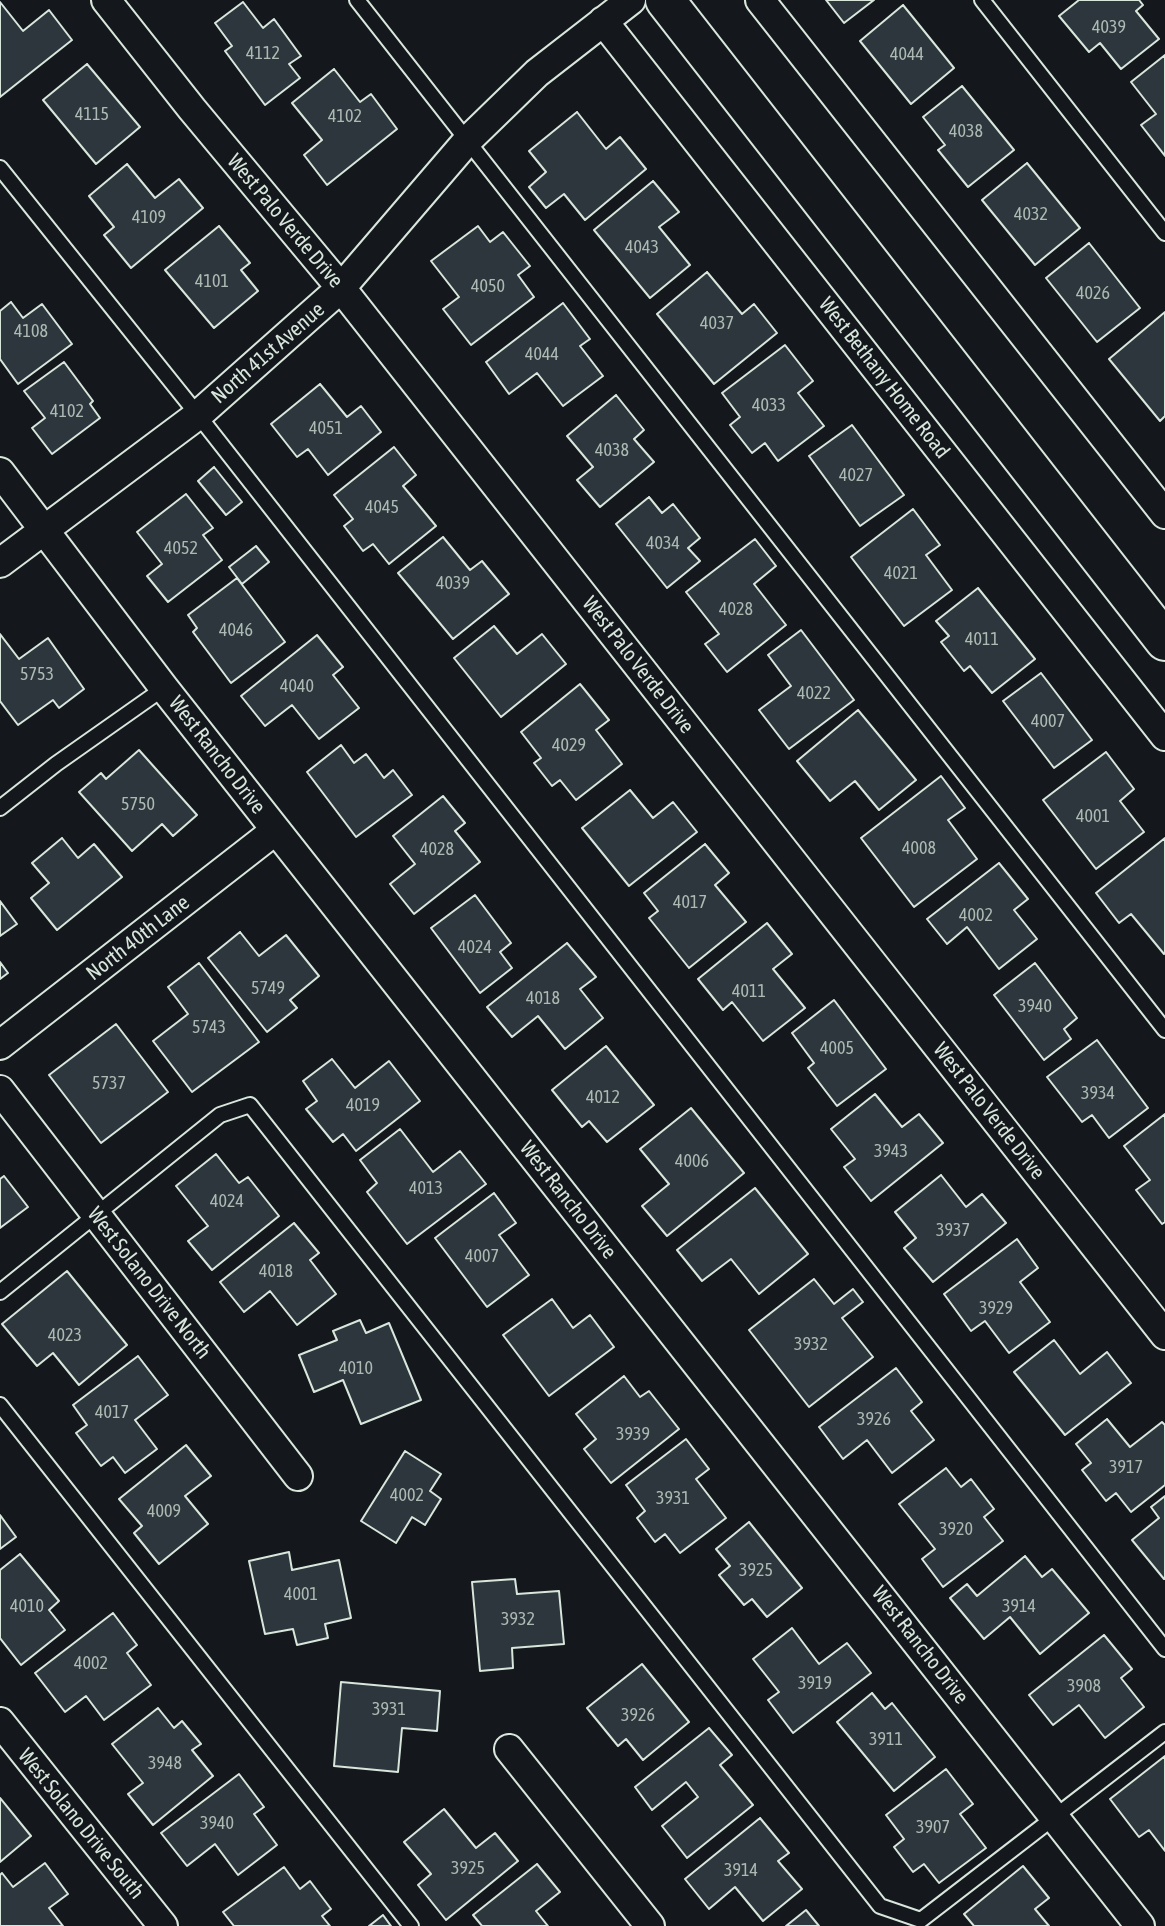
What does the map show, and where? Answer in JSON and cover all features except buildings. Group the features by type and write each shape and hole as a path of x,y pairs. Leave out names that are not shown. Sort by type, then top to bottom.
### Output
{"main road":[{"path":"664,0 1165,641"}],"street":[{"name":"West Palo Verde Drive","path":"106,0 192,109 341,288 1165,1335"},
{"name":"North 41st Avenue","path":"0,563 198,415 341,288 468,140 537,73 631,0"},
{"path":"760,0 1165,514"},
{"name":"West Bethany Home Road","path":"603,21 1165,736"},
{"name":"West Rancho Drive","path":"0,471 276,831 1140,1926"},
{"name":"North 40th Lane","path":"0,1045 276,831"},
{"name":"West Solano Drive North","path":"0,1090 298,1476"},
{"name":"West Solano Drive South","path":"0,1722 163,1926"},
{"path":"509,1749 650,1926"}],"lane":[{"path":"356,0 1165,1030"},
{"path":"982,0 1165,233"},
{"path":"0,168 198,415 1165,1649"},
{"path":"0,808 56,764 164,688"},
{"path":"0,1292 220,1115 250,1105 880,1906 921,1920 1165,1732"},
{"path":"0,1405 411,1926"}]}
